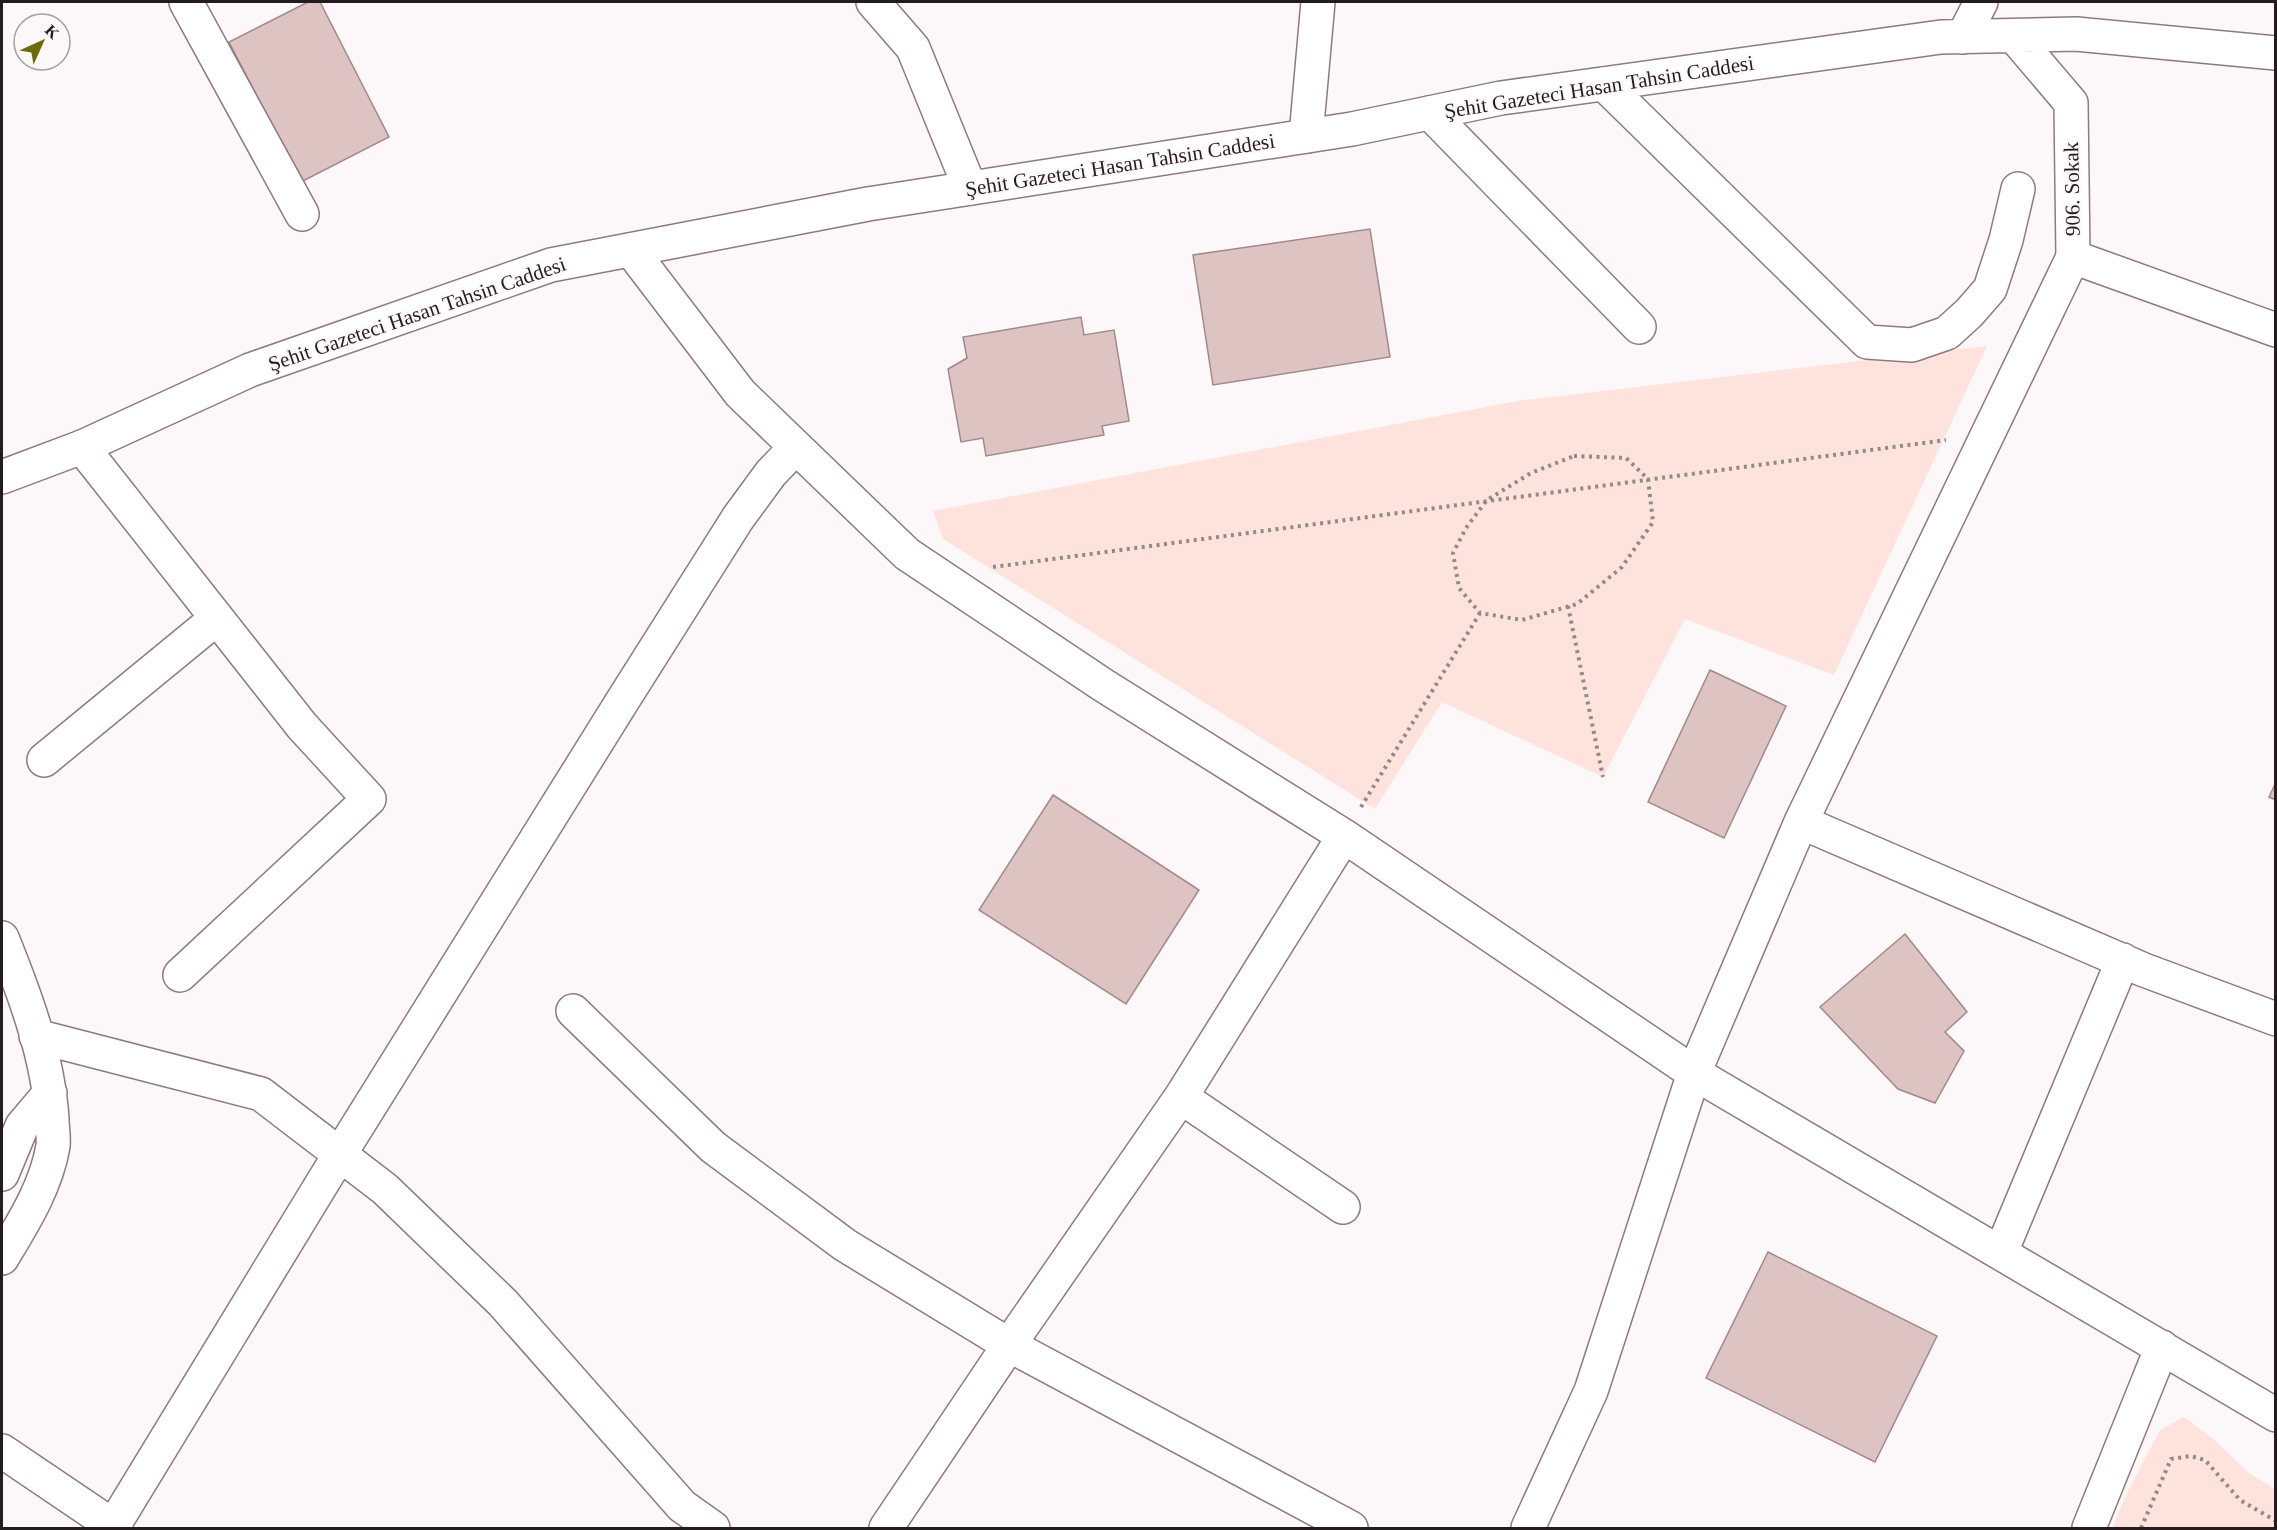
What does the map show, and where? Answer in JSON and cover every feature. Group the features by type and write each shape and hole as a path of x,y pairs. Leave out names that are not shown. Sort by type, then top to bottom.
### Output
{"street":[{"path":"186,2 302,214"},
{"path":"873,2 913,48 970,188"},
{"path":"1306,136 1318,2"},
{"path":"1963,37 1981,2"},
{"name":"Şehit Gazeteci Hasan Tahsin Caddesi","path":"2,477 82,447 261,366 551,265 868,204 1352,129 1501,98 1941,37 2076,34 2276,52"},
{"name":"906. Sokak","path":"2014,36 2071,103 2073,257 2276,330"},
{"path":"1604,84 1867,342 1912,345 1947,333 1969,313 1990,289 2006,240 2018,189"},
{"path":"1430,113 1639,327"},
{"path":"631,250 740,393 907,554 1103,685 1344,837 1694,1073 2276,1415"},
{"path":"1528,1528 1591,1391 1694,1073 1801,822 2073,257"},
{"path":"82,447 302,726 369,799 180,975"},
{"path":"2,1451 114,1528 340,1154 623,700 738,518 771,473 796,447"},
{"path":"44,760 217,618"},
{"path":"1801,822 2123,960 2276,1019"},
{"path":"886,1528 1009,1345 1181,1097 1344,837"},
{"path":"2,938 24,991 36,1036 50,1093 54,1144 44,1180 28,1214 2,1258"},
{"path":"2001,1252 2123,960"},
{"path":"573,1011 712,1147 845,1245 1009,1345 1351,1528"},
{"path":"36,1036 261,1094 385,1189 502,1303 675,1517 713,1528"},
{"path":"2,1174 22,1126 50,1093"},
{"path":"1181,1097 1344,1207"},
{"path":"2089,1528 2162,1347"}],"path":[{"path":"964,592 989,567 1944,439 1980,448"},
{"path":"1574,456 1626,458 1648,478 1653,522 1622,567 1577,604 1522,620 1480,613 1460,588 1453,553 1466,528 1487,500 1531,473 1574,456"},
{"path":"1568,606 1603,777"},
{"path":"1344,837 1480,613"},
{"path":"2141,1528 2171,1459 2190,1456 2205,1460 2240,1500 2276,1521"}],"shaded area":[{"path":"1987,346 1834,675 1685,619 1603,777 1442,702 1375,809 943,539 933,511 1518,401"},
{"path":"2184,1417 2212,1438 2250,1474 2275,1489 2275,1528 2112,1528 2128,1491 2160,1430"}],"building":[{"path":"308,2 320,2 389,137 301,182 229,42"},
{"path":"1370,229 1390,357 1213,385 1193,255"},
{"path":"1081,317 1084,335 1114,330 1129,421 1102,426 1104,435 986,456 983,438 961,442 948,369 967,358 963,337"},
{"path":"1710,670 1786,706 1724,838 1648,802"},
{"path":"2276,782 2276,800 2269,797"},
{"path":"1053,795 1199,890 1126,1004 979,910"},
{"path":"1905,934 1967,1012 1945,1032 1964,1051 1935,1103 1898,1089 1820,1007"},
{"path":"1768,1252 1937,1336 1875,1462 1706,1378"}]}
